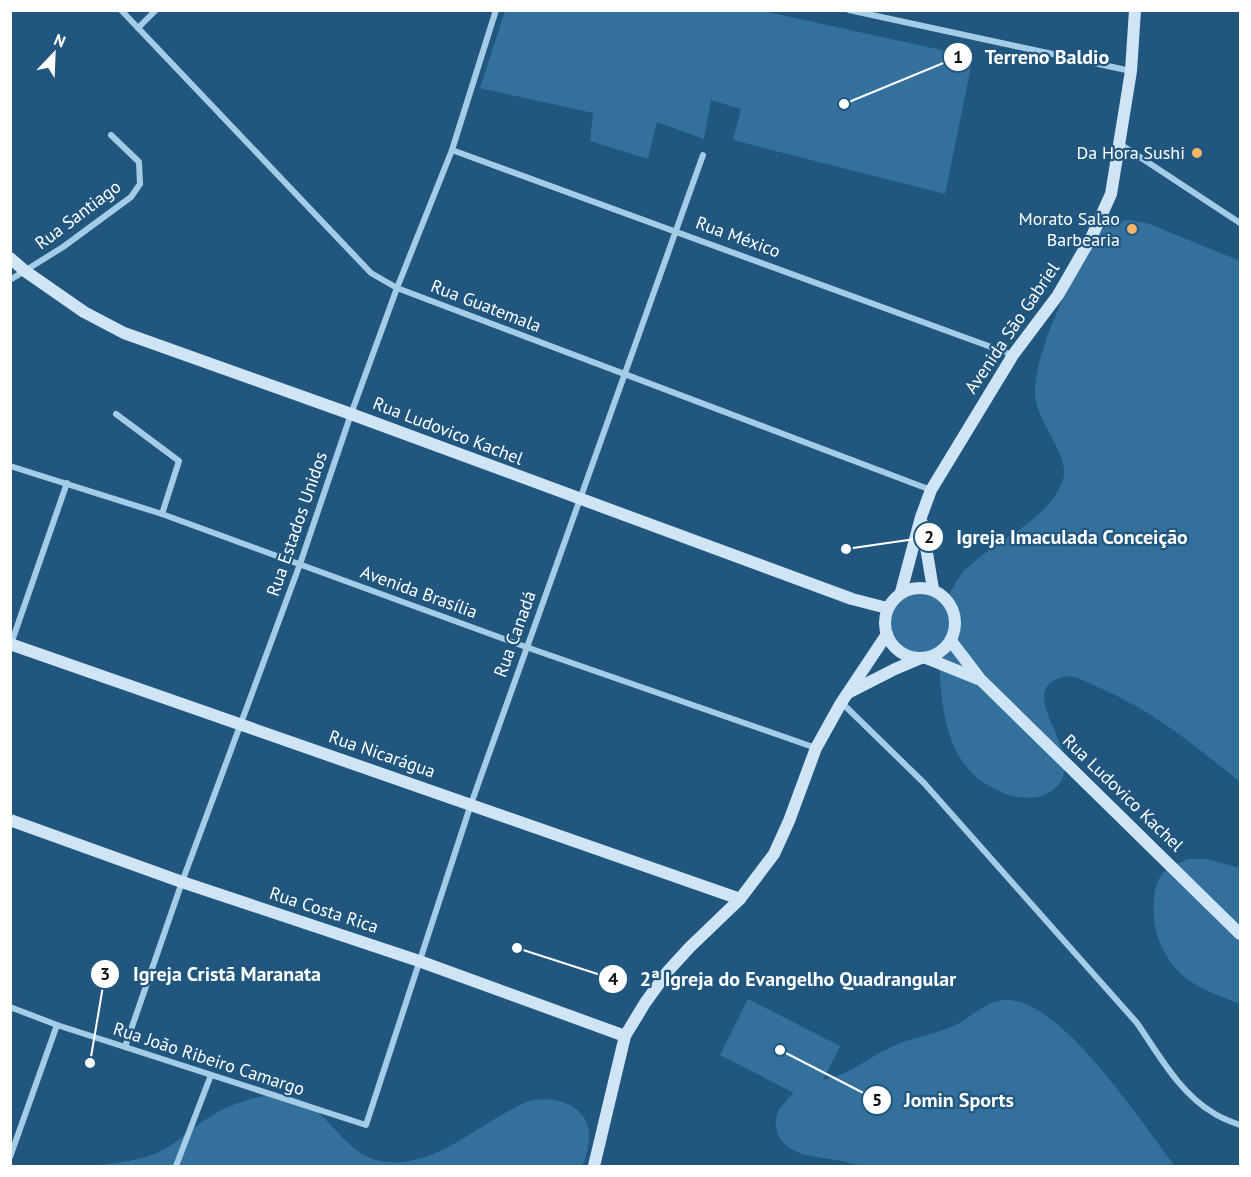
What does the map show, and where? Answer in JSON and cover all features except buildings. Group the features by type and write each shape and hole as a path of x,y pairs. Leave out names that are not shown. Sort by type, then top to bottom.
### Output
{"main road":[{"name":"Avenida São Gabriel","path":"901,592 921,517 931,490 1013,355 1058,296 1092,236 1111,194 1131,71 1135,10"},
{"name":"Rua Ludovico Kachel","path":"10,258 84,312 124,333 351,414 852,599 887,608"},
{"name":"Avenida São Gabriel","path":"921,517 933,589"},
{"path":"844,698 895,669 936,655 951,641 956,623 952,605 933,589 917,587 901,592 887,608 886,634 894,647 906,655 924,658"},
{"path":"594,1167 625,1036 668,971 740,899 774,854 816,748 844,698 886,634"},
{"name":"Rua Ludovico Kachel","path":"951,641 980,679 1240,934"},
{"name":"Rua Nicarágua","path":"11,644 740,899"},
{"name":"Rua Ludovico Kachel","path":"924,658 980,679"},
{"name":"Rua Costa Rica","path":"10,820 182,882 419,960 625,1036"}],"street":[{"name":"Rua Guatemala","path":"121,10 371,273 397,288 931,490"},
{"path":"138,28 156,10"},
{"name":"Rua Estados Unidos","path":"125,1047 182,882 300,564 351,414 397,288 452,150 496,10"},
{"path":"849,10 1131,71"},
{"name":"Rua Santiago","path":"10,280 63,247 130,197 140,184 139,162 111,135"},
{"path":"1120,144 1240,223"},
{"name":"Rua México","path":"452,150 1013,355"},
{"name":"Rua Canadá","path":"366,1125 471,804 702,155"},
{"path":"116,414 179,461 162,514"},
{"name":"Avenida Brasília","path":"10,466 162,514 526,647 816,748"},
{"path":"11,644 68,483"},
{"path":"844,698 924,783 1137,1023 1189,1094 1214,1114 1240,1125"},
{"name":"Rua João Ribeiro Camargo","path":"10,1007 366,1125"},
{"path":"10,1157 57,1024"},
{"path":"176,1167 211,1075"}],"shaded area":[{"path":"505,11 763,11 973,57 945,194 733,140 741,109 711,100 704,139 657,122 648,159 590,141 593,113 480,88"},
{"path":"1129,220 1147,223 1240,261 1240,782 1153,716 1114,694 1078,678 1067,676 1049,684 1044,695 1046,708 1063,755 1065,770 1059,784 1051,792 1041,796 1030,798 1015,796 989,786 973,774 962,760 953,743 943,706 939,648 915,652 899,646 891,633 891,618 896,603 908,593 924,592 945,604 966,569 1034,518 1056,494 1063,480 1064,471 1058,450 1037,406 1036,380 1040,361 1053,321 1095,238 1106,227"},
{"path":"1187,859 1207,859 1240,868 1240,1004 1205,990 1186,978 1170,962 1156,932 1154,895 1157,883 1166,870"},
{"path":"748,999 840,1046 823,1080 850,1071 897,1045 954,1026 992,1003 1006,1000 1028,1005 1051,1020 1099,1067 1175,1166 859,1166 798,1152 788,1147 780,1139 776,1127 778,1112 794,1093 720,1055"},
{"path":"277,1094 297,1098 311,1106 350,1145 373,1159 387,1162 420,1159 450,1146 519,1105 548,1099 567,1104 583,1116 589,1135 588,1147 582,1166 96,1166 152,1155 224,1109 250,1099"}],"place":[{"name":"Terreno Baldio","path":"844,104"},
{"name":"Da Hora Sushi","path":"1197,153"},
{"name":"Morato Salao Barbearia","path":"1132,229"},
{"name":"Igreja Imaculada Conceição","path":"846,549"},
{"name":"2ª Igreja do Evangelho Quadrangular","path":"517,948"},
{"name":"Jomin Sports","path":"780,1050"},
{"name":"Igreja Cristã Maranata","path":"90,1063"}]}
